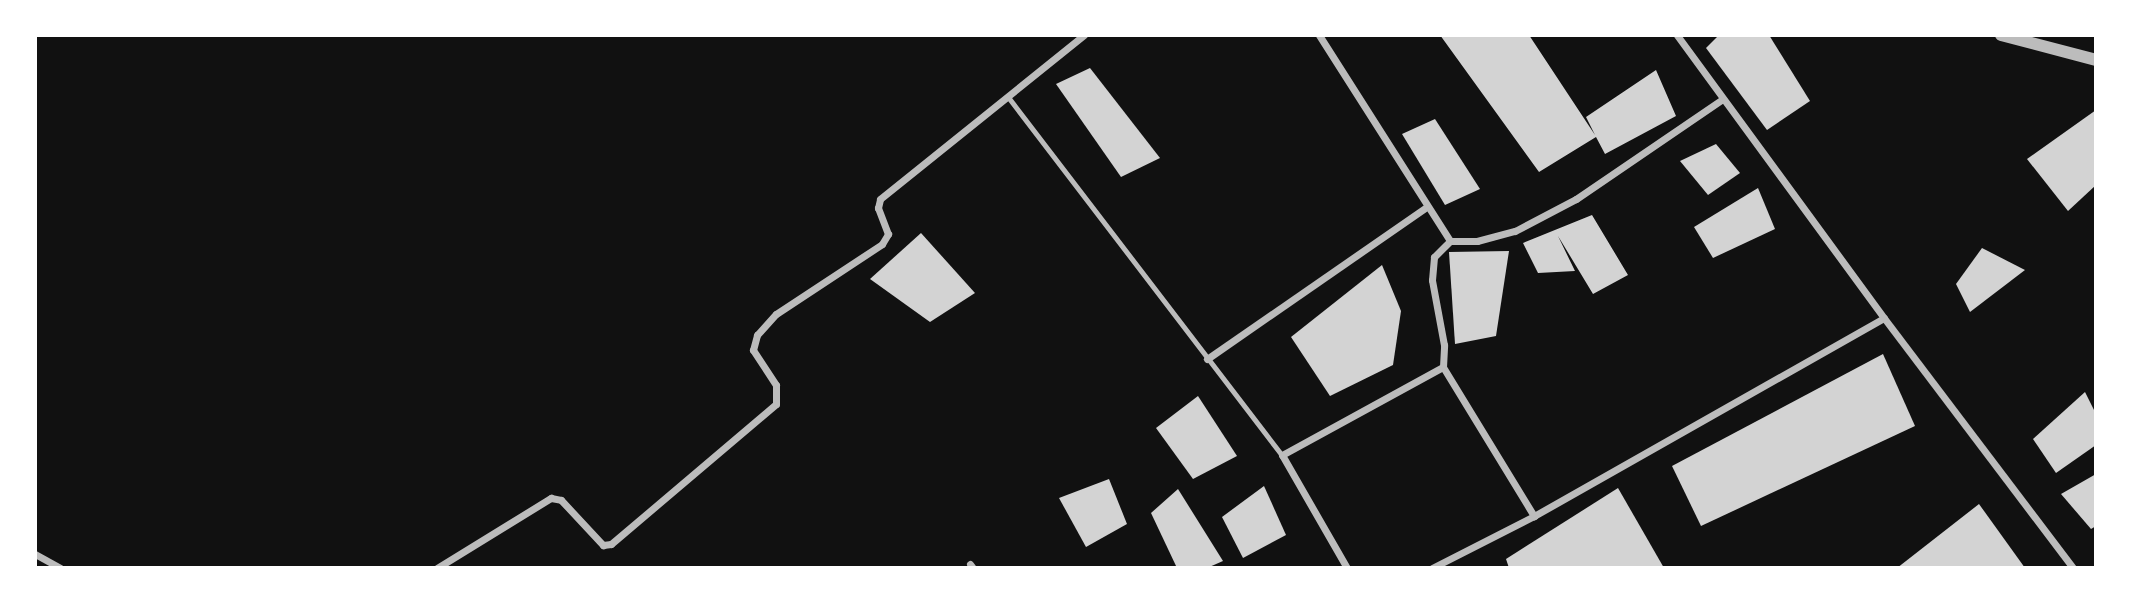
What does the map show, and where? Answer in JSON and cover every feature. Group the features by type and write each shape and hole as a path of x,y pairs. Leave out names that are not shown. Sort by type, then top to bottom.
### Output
{"street":[{"path":"437,568 558,498 603,545 611,544 776,404 776,385 753,350 766,323 882,244 888,234 878,208 880,198 1084,35"},
{"path":"1319,35 1425,208 1450,241"},
{"path":"1677,35 1721,100 2073,568"},
{"path":"2001,35 2096,60"},
{"path":"1534,516 1443,367 1444,345 1432,280 1434,257 1450,241 1477,241 1515,231 1576,199 1721,100"},
{"path":"1207,359 1425,208"},
{"path":"1432,568 1534,516 1884,318"},
{"path":"1347,568 1282,454 1443,367"},
{"path":"35,554 60,568"}],"lane":[{"path":"1007,97 1282,454"}],"building":[{"path":"1440,35 1529,35 1595,135 1586,117 1656,70 1676,116 1605,154 1596,137 1539,172"},
{"path":"1719,35 1769,35 1810,101 1767,130 1706,48"},
{"path":"1090,68 1160,158 1121,177 1056,84"},
{"path":"2096,110 2096,185 2068,211 2027,159"},
{"path":"1435,119 1480,189 1445,205 1402,134"},
{"path":"1716,144 1740,173 1708,195 1680,161"},
{"path":"1758,188 1775,229 1713,258 1694,227"},
{"path":"1592,215 1628,275 1593,294 1558,236 1575,271 1538,273 1523,243"},
{"path":"921,233 975,293 930,322 870,279"},
{"path":"1982,248 2025,270 1970,312 1956,284"},
{"path":"1509,251 1496,336 1455,344 1449,252"},
{"path":"1382,265 1401,311 1393,365 1330,396 1291,337"},
{"path":"1883,354 1915,426 1701,526 1672,466"},
{"path":"2085,392 2096,414 2096,445 2056,473 2033,439"},
{"path":"1198,396 1237,456 1193,479 1156,428"},
{"path":"2096,474 2096,526 2091,529 2061,494"},
{"path":"1109,479 1127,524 1086,547 1059,498"},
{"path":"1264,486 1286,535 1243,558 1222,517"},
{"path":"1618,488 1664,568 1509,568 1506,559"},
{"path":"1178,489 1223,561 1207,568 1177,568 1151,513"},
{"path":"1979,504 2025,568 1897,568"}]}
